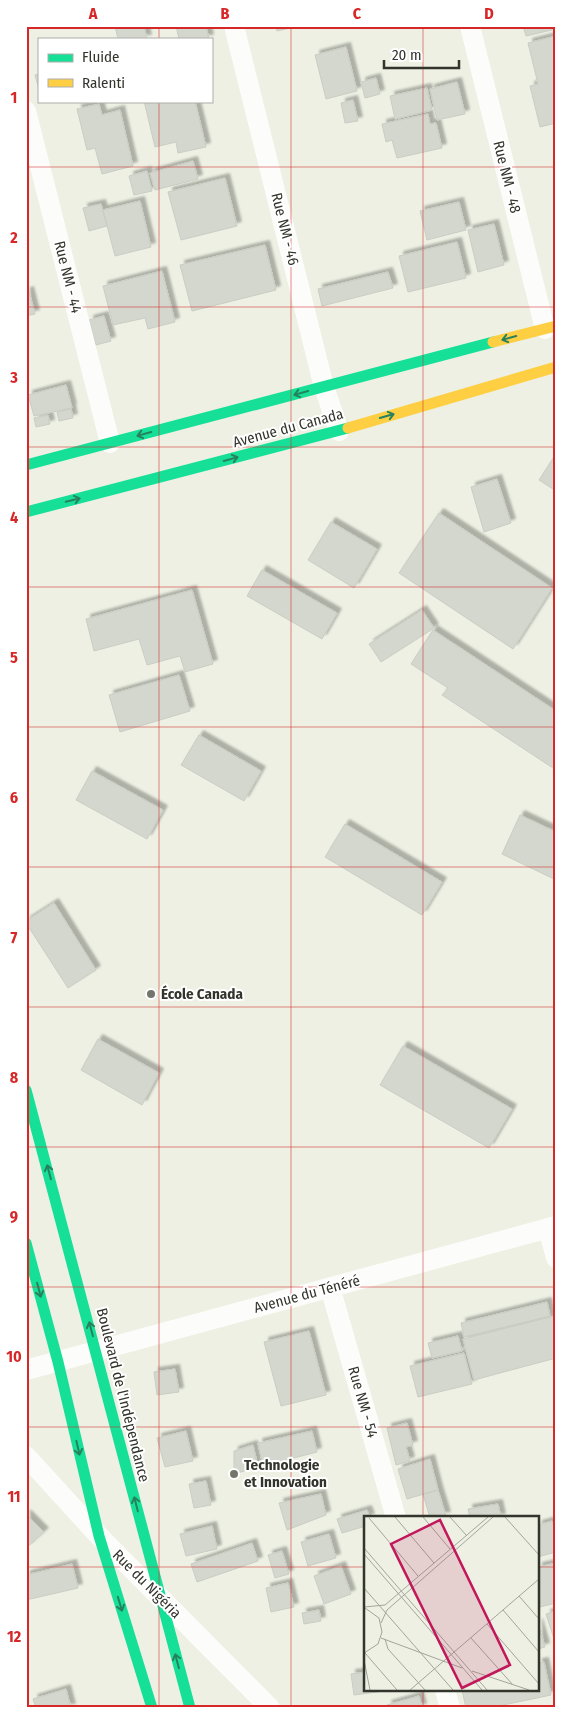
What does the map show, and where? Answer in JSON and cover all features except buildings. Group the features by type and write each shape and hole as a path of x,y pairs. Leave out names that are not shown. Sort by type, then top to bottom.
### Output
{"main road":[{"name":"Avenue du Canada","path":"26,465 550,327"},
{"name":"Avenue du Canada","path":"26,512 339,430 556,367"},
{"name":"Boulevard de l'Indépendance","path":"26,1090 98,1352 190,1708"},
{"path":"26,1243 58,1362 99,1536 152,1708"}],"street":[{"name":"Rue NM - 46","path":"234,26 324,387 339,430"},
{"name":"Rue NM - 48","path":"470,26 550,327"},
{"name":"Rue NM - 44","path":"26,111 110,443"},
{"name":"Avenue du Ténéré","path":"26,1370 98,1352 552,1227"},
{"path":"552,1227 556,1258"},
{"name":"Rue NM - 54","path":"330,1287 395,1516"},
{"name":"Rue du Nigéria","path":"26,1456 99,1536 270,1708"},
{"path":"446,1692 450,1708"}],"traffic: fast":[{"path":"26,465 493,342"},
{"path":"26,512 348,428"},
{"path":"26,1090 190,1708"},
{"path":"26,1243 58,1362 99,1536 152,1708"}],"traffic: slow":[{"path":"493,342 556,326"},
{"path":"348,428 556,367"}],"place":[{"name":"École Canada","path":"151,994"},
{"name":"Technologie et Innovation","path":"234,1474"}]}
